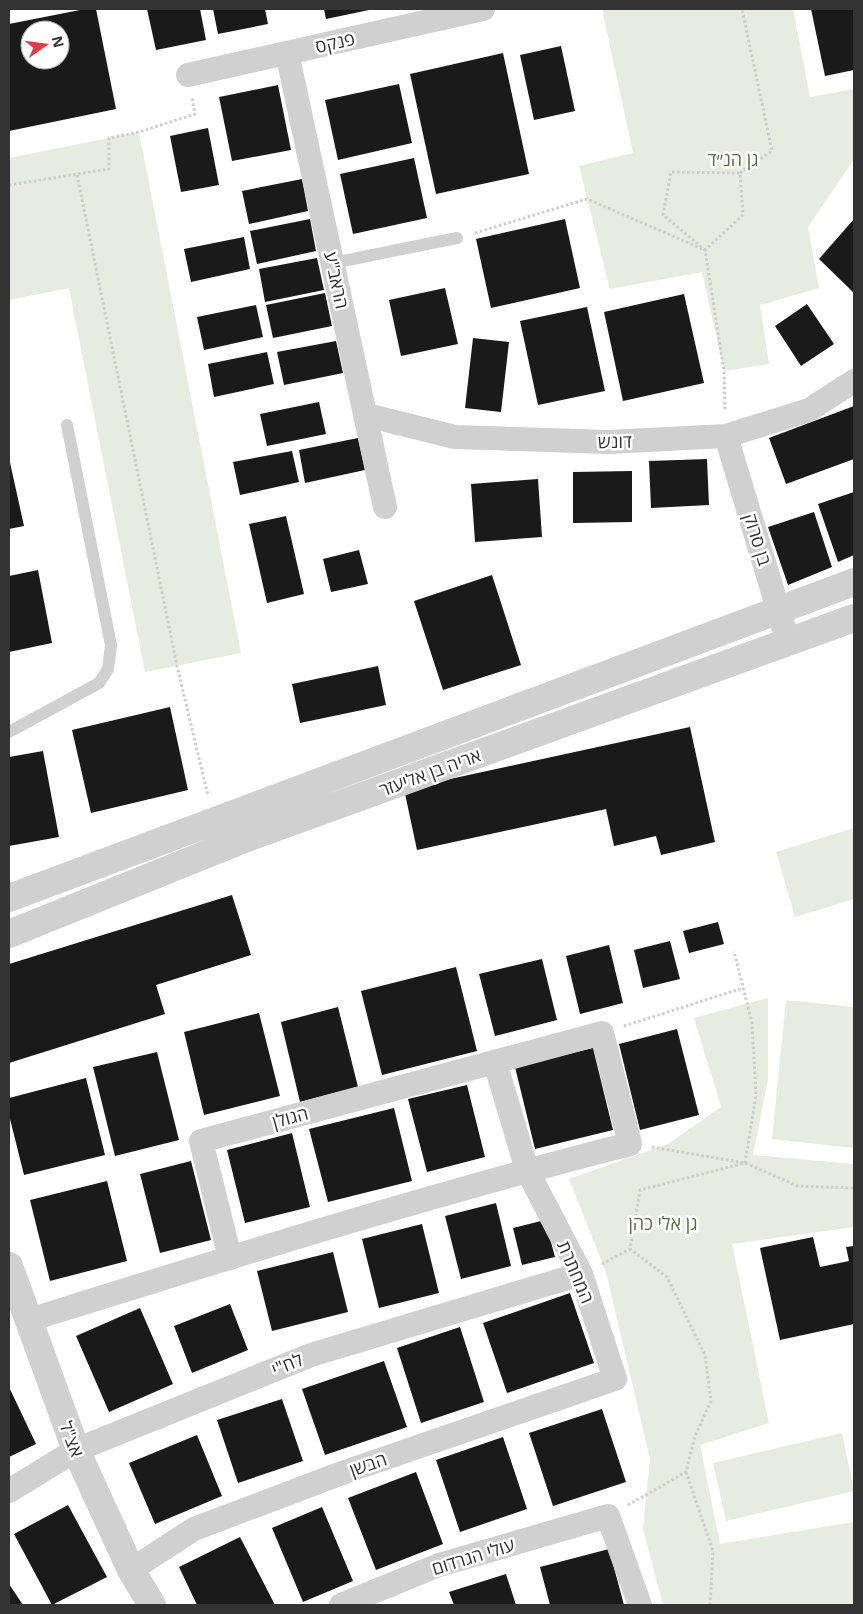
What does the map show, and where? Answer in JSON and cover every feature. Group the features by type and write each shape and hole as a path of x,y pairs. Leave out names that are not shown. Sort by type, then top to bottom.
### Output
{"street":[{"name":"פנקס","path":"188,75 287,53 445,13 483,9"},
{"name":"הראב\"ע","path":"287,53 385,507"},
{"name":"דונש","path":"366,415 455,437 608,442 726,436 809,410 854,381"},
{"name":"בן סרוק","path":"726,436 780,609 788,642"},
{"name":"אריה בן אליעזר","path":"9,898 854,582"},
{"name":"אריה בן אליעזר","path":"9,934 244,839 854,618"},
{"name":"הגולן","path":"230,1258 201,1140 602,1033"},
{"path":"29,1320 527,1170 630,1144 602,1033"},
{"path":"495,1062 527,1170"},
{"name":"המחתרת","path":"527,1170 581,1274 614,1379"},
{"name":"אצ\"ל","path":"9,1266 76,1450 131,1570 152,1605"},
{"name":"לח\"י","path":"9,1491 76,1450 311,1355 581,1274"},
{"name":"הבשן","path":"131,1570 194,1529 342,1472 614,1379"},
{"path":"608,1516 640,1605"},
{"name":"עולי הגרדום","path":"341,1605 439,1565 608,1516"}],"lane":[{"path":"333,263 458,238"},
{"path":"9,732 99,683 108,669 111,645 67,425"}],"path":[{"path":"726,436 724,371 704,250 663,215 671,172 740,173 772,151 742,9"},
{"path":"9,185 109,169 109,138 139,132 195,114 188,75"},
{"path":"704,250 742,215 740,173"},
{"path":"77,174 177,666 213,821"},
{"path":"458,238 587,199 704,250"},
{"path":"734,952 752,1023 756,1095 745,1163"},
{"path":"602,1033 743,988"},
{"path":"630,1144 745,1163 798,1186 854,1188"},
{"path":"630,1249 640,1190 745,1163"},
{"path":"581,1274 630,1249"},
{"path":"630,1249 667,1277 704,1355 711,1401 695,1436 686,1472 713,1551 710,1605"},
{"path":"608,1516 686,1472"}],"green space":[{"name":"גן הנ״ד","path":"602,9 793,9 810,97 854,89 854,159 808,227 819,288 760,305 769,364 724,371 702,272 610,289 579,166 633,153"},
{"path":"139,132 241,653 145,672 69,288 9,300 9,158"},
{"path":"854,828 854,899 795,917 776,852"},
{"name":"גן אלי כהן","path":"768,998 768,1079 753,1155 854,1164 854,1227 732,1244 769,1423 700,1445 720,1544 854,1522 854,1605 663,1605 643,1529 650,1459 606,1272 569,1179 668,1144 721,1107 694,1018"},
{"path":"786,1000 854,1007 854,1148 772,1139"},
{"path":"842,1433 854,1491 726,1521 713,1463"}],"building":[{"path":"85,9 96,9 116,109 9,131 9,24 20,22 20,70 70,70 70,20 29,20"},
{"path":"147,9 200,9 206,40 156,50"},
{"path":"213,9 265,9 268,24 218,34"},
{"path":"324,9 369,9 369,10 326,19"},
{"path":"811,9 854,9 854,70 825,76"},
{"path":"561,46 575,111 534,120 520,55"},
{"path":"503,53 529,174 436,194 410,74"},
{"path":"399,84 412,143 338,160 325,100"},
{"path":"278,85 291,150 232,161 219,97"},
{"path":"208,128 219,185 181,192 170,136"},
{"path":"414,158 427,218 353,234 340,174"},
{"path":"302,179 308,211 249,224 242,191"},
{"path":"310,219 316,251 257,264 250,231"},
{"path":"565,219 580,288 491,308 476,239"},
{"path":"854,219 854,293 819,259"},
{"path":"244,237 250,269 191,282 184,249"},
{"path":"317,258 324,290 265,302 259,269"},
{"path":"445,288 458,344 401,356 389,300"},
{"path":"325,293 332,326 273,338 266,305"},
{"path":"684,294 704,383 623,401 604,312"},
{"path":"807,304 834,344 801,366 775,326"},
{"path":"256,305 263,337 204,350 197,317"},
{"path":"587,307 605,391 538,405 520,321"},
{"path":"473,338 509,342 501,412 465,408"},
{"path":"336,341 343,373 284,385 277,352"},
{"path":"267,352 274,384 214,397 208,364"},
{"path":"319,402 326,434 267,446 260,414"},
{"path":"854,406 854,459 786,484 769,438"},
{"path":"358,438 365,470 305,483 299,450"},
{"path":"292,451 299,482 240,495 233,462"},
{"path":"9,458 24,526 9,529"},
{"path":"707,459 709,505 651,508 649,461"},
{"path":"632,471 632,522 573,523 573,472"},
{"path":"538,479 542,537 475,542 471,484"},
{"path":"854,492 854,555 838,562 818,504"},
{"path":"814,512 832,567 788,585 768,527"},
{"path":"286,516 304,594 267,603 249,524"},
{"path":"359,550 368,584 331,592 323,559"},
{"path":"38,570 52,643 9,652 9,576"},
{"path":"492,575 521,665 443,690 414,601"},
{"path":"378,666 386,705 300,723 292,684"},
{"path":"170,707 188,790 91,813 72,730"},
{"path":"690,727 715,842 661,855 656,836 614,846 606,809 417,850 404,789"},
{"path":"43,751 59,837 9,846 9,757"},
{"path":"232,895 251,955 156,985 165,1014 9,1063 9,964"},
{"path":"718,922 724,944 689,953 683,931"},
{"path":"670,941 680,979 643,988 634,950"},
{"path":"609,945 623,1003 580,1014 566,956"},
{"path":"542,959 557,1020 495,1036 479,974"},
{"path":"456,967 477,1051 382,1075 361,991"},
{"path":"338,1007 358,1087 300,1102 281,1022"},
{"path":"259,1013 280,1096 204,1115 184,1032"},
{"path":"677,1029 699,1115 640,1130 619,1044"},
{"path":"593,1048 613,1130 535,1149 515,1067"},
{"path":"157,1052 179,1140 115,1156 93,1067"},
{"path":"86,1078 105,1155 24,1175 9,1115 9,1098"},
{"path":"467,1085 485,1157 427,1172 408,1099"},
{"path":"394,1108 412,1181 328,1202 309,1129"},
{"path":"292,1133 310,1207 245,1223 227,1150"},
{"path":"191,1161 211,1240 160,1253 140,1174"},
{"path":"107,1181 127,1261 50,1281 30,1200"},
{"path":"496,1203 511,1266 461,1279 445,1216"},
{"path":"545,1220 555,1257 522,1265 513,1228"},
{"path":"422,1224 439,1293 379,1308 362,1239"},
{"path":"813,1237 820,1267 849,1261 846,1247 854,1246 854,1324 780,1340 760,1248"},
{"path":"333,1252 348,1312 272,1331 257,1271"},
{"path":"570,1293 594,1363 507,1393 483,1323"},
{"path":"230,1304 248,1350 192,1373 174,1326"},
{"path":"140,1308 173,1384 109,1412 76,1336"},
{"path":"460,1327 484,1402 421,1423 397,1348"},
{"path":"384,1361 407,1427 325,1455 302,1389"},
{"path":"9,1387 36,1444 9,1457"},
{"path":"282,1399 303,1461 238,1483 217,1420"},
{"path":"602,1409 626,1482 553,1506 529,1433"},
{"path":"197,1435 222,1496 155,1524 129,1463"},
{"path":"503,1437 527,1509 460,1532 436,1460"},
{"path":"416,1472 443,1544 376,1570 348,1498"},
{"path":"68,1505 107,1577 52,1605 14,1534"},
{"path":"322,1507 353,1581 303,1602 272,1528"},
{"path":"240,1537 275,1605 197,1605 179,1567"},
{"path":"609,1549 624,1605 550,1605 540,1567"},
{"path":"506,1574 516,1605 454,1605 449,1592"},
{"path":"9,1584 23,1605 9,1605"}]}
